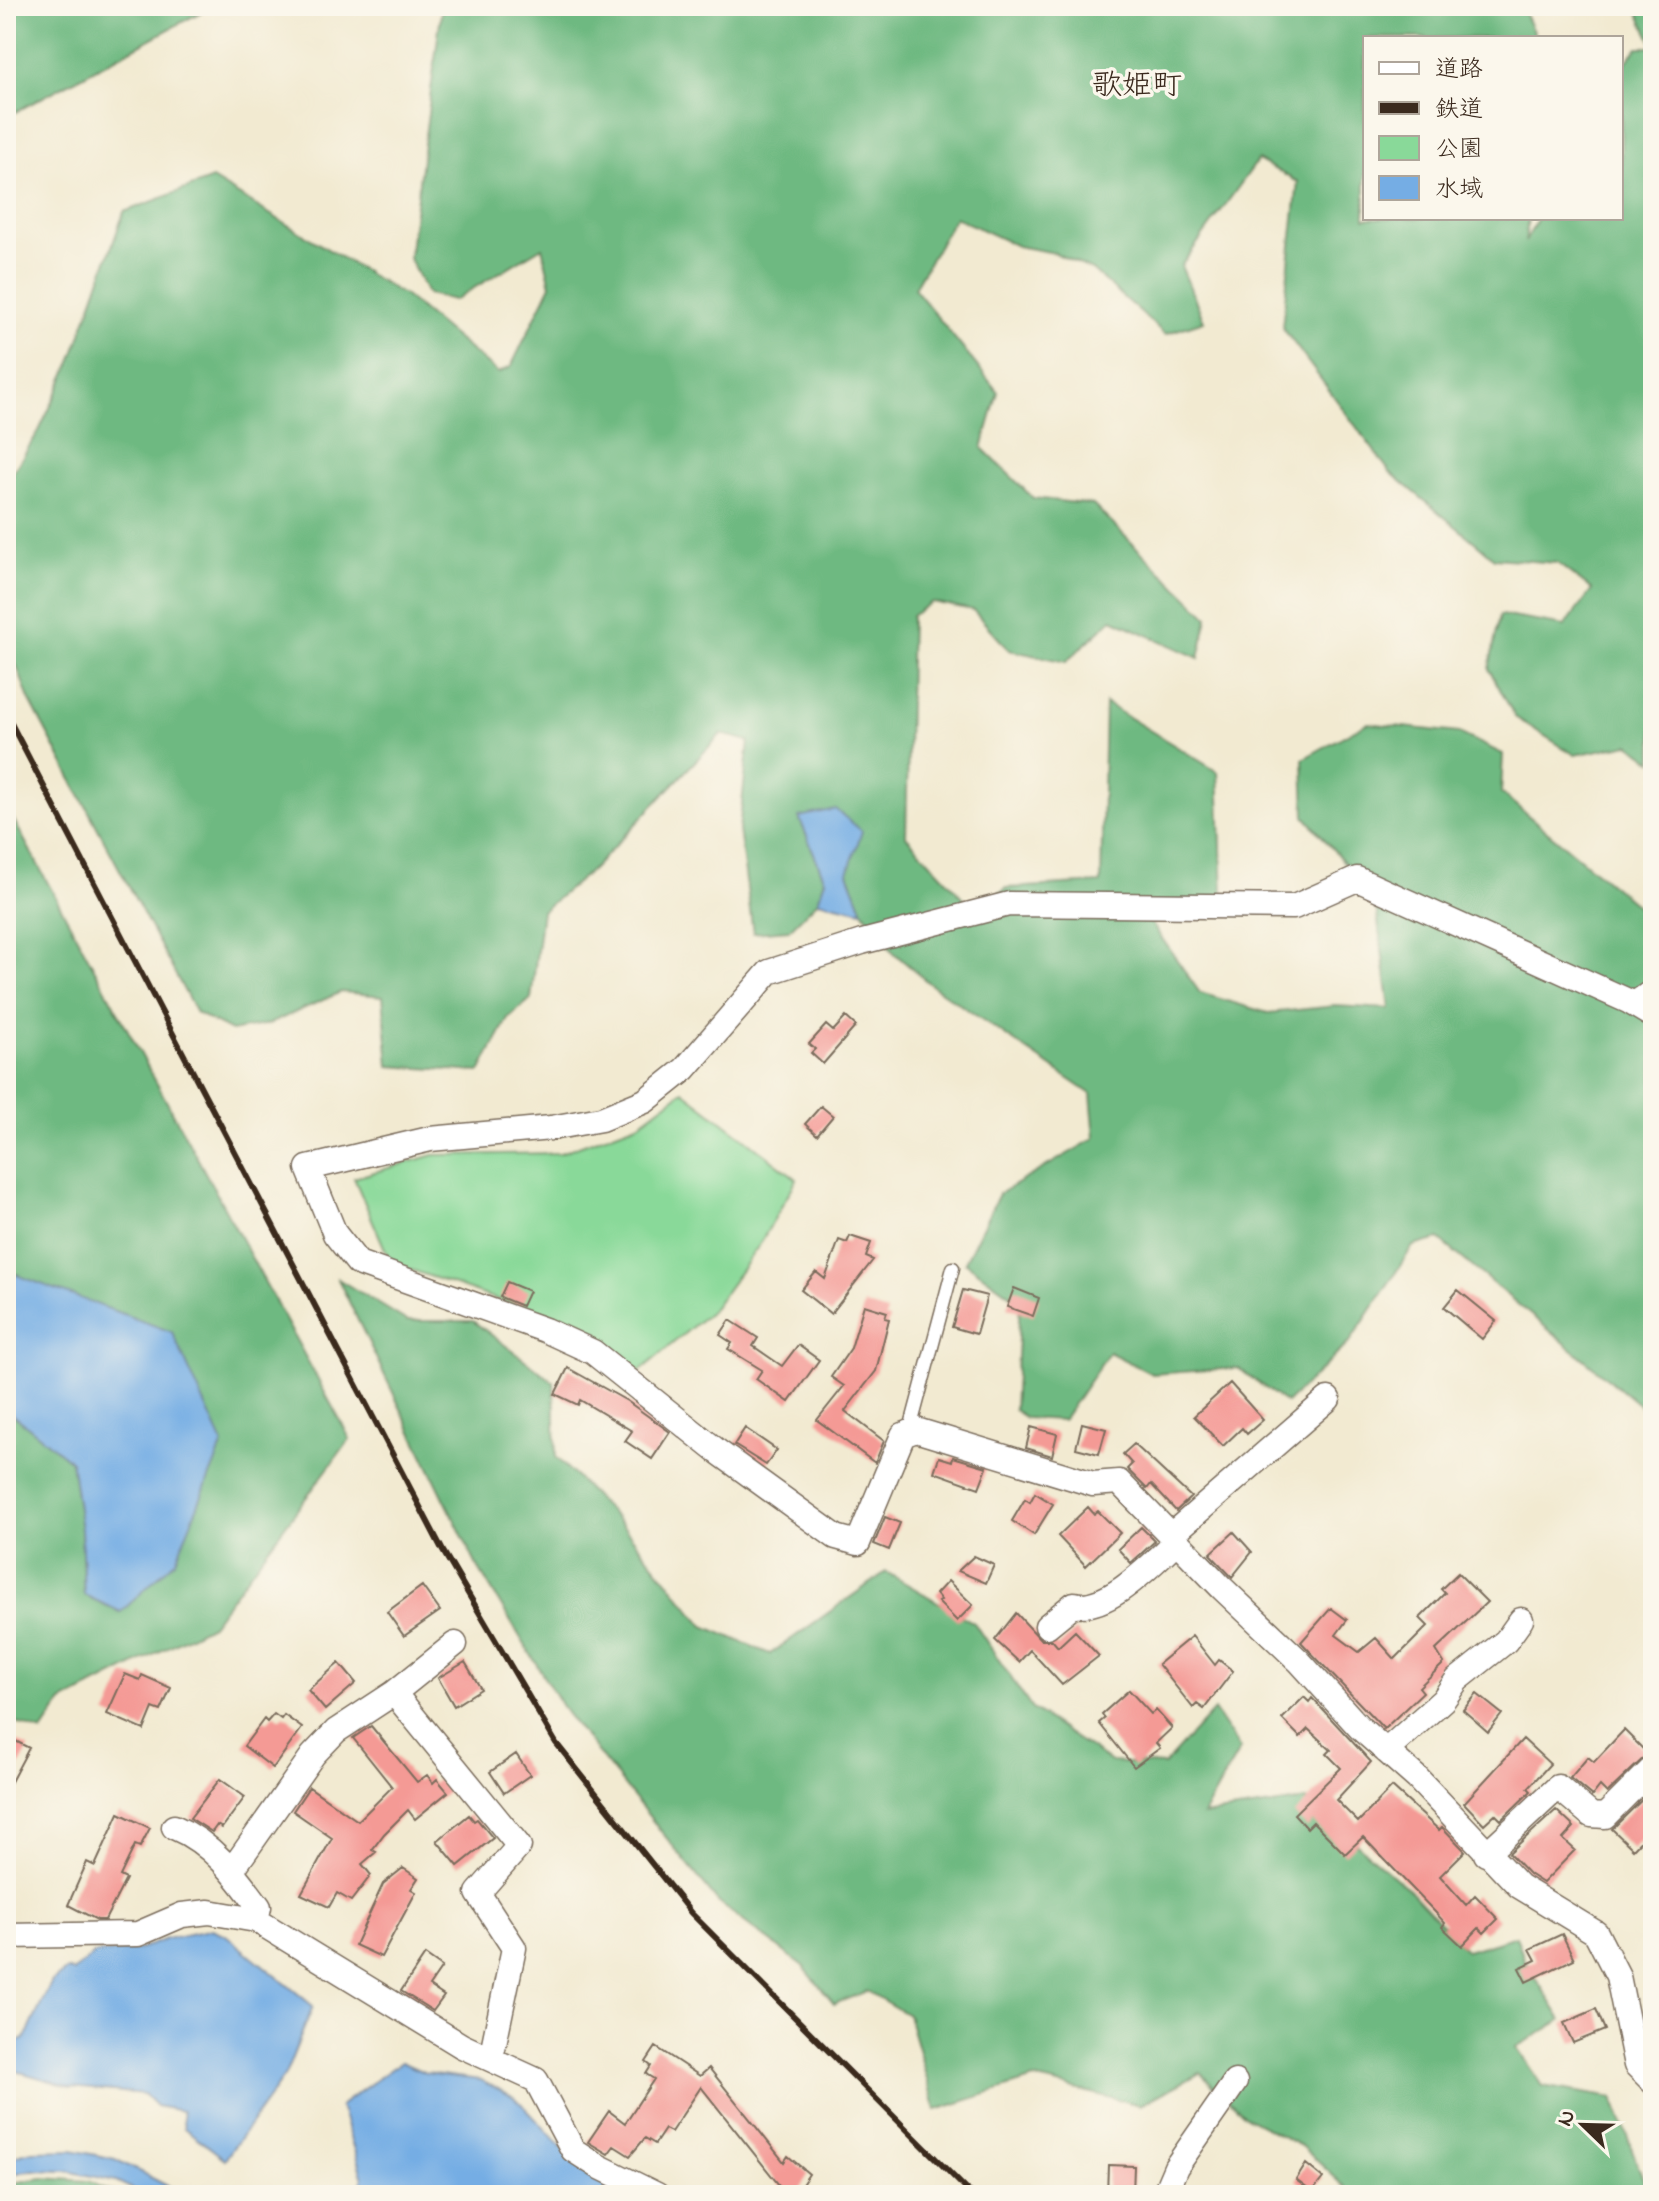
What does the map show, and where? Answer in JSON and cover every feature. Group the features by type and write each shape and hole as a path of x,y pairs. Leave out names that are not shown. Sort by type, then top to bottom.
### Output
{"street":[{"path":"1653,1016 1628,1001 1357,879 1294,907 1009,904 862,942 769,972 685,1069 645,1101 601,1119 551,1128 430,1139 308,1168 335,1234 358,1263 545,1330 593,1352 717,1451 836,1537 858,1543 903,1435 916,1430 1093,1484 1119,1482 1386,1751 1417,1778 1519,1886 1596,1933 1618,1976 1636,2065 1653,2082"},
{"path":"1047,1626 1074,1604 1085,1606 1104,1602 1328,1399"},
{"path":"1386,1751 1443,1700 1457,1680 1506,1641 1521,1620"},
{"path":"232,1870 313,1755 336,1731 394,1693 455,1644"},
{"path":"394,1693 519,1846 478,1893 514,1948 491,2058"},
{"path":"1486,1854 1558,1787 1591,1815 1605,1816 1653,1768"},
{"path":"174,1827 192,1834 232,1870 259,1907 256,1920"},
{"path":"6,1936 138,1934 182,1915 209,1912 256,1920 462,2046 536,2080 573,2150 657,2195"},
{"path":"1164,2195 1176,2167 1235,2082"}],"lane":[{"path":"1628,1001 1653,984"},
{"path":"909,1433 953,1268"}],"green space":[{"path":"6,6 212,6 6,117"},
{"path":"442,6 1521,6 1535,36 1363,36 1363,220 1528,220 1525,242 1537,220 1623,220 1623,66 1638,47 1653,47 1653,761 1629,744 1575,755 1515,717 1489,669 1500,615 1565,626 1592,590 1557,563 1494,558 1390,472 1282,327 1298,182 1258,160 1181,266 1204,321 1165,334 1092,270 1055,253 1017,246 955,217 914,288 998,392 982,448 1033,498 1093,505 1208,617 1199,658 1112,619 1066,662 1009,650 973,610 932,602 911,616 906,836 973,908 1007,888 1101,883 1105,703 1218,772 1223,894 1147,917 1200,993 1268,1013 1335,1006 1390,1009 1375,899 1305,816 1303,759 1367,723 1459,733 1503,754 1501,793 1641,909 1653,975 1653,1416 1439,1239 1413,1246 1350,1342 1286,1403 1238,1368 1152,1374 1109,1352 1063,1420 1026,1418 1014,1410 1020,1302 965,1262 999,1194 1095,1138 1091,1094 930,984 893,952 863,911 848,873 799,817 825,880 818,901 789,930 753,933 739,830 749,741 721,734 593,869 542,911 531,999 508,1018 480,1072 389,1066 383,996 341,992 269,1024 231,1031 196,1013 29,699 6,637 6,483 39,431 70,365 124,212 212,179 405,296 498,373 511,367 551,285 542,247 454,300 427,294 409,258"},
{"path":"1635,6 1653,6 1653,44"},
{"path":"6,806 350,1439 211,1625 62,1702 42,1732 6,1719 6,1409 71,1461 81,1529 84,1595 120,1612 20,1275 6,1271"},
{"path":"683,1091 797,1179 760,1244 711,1311 639,1372 597,1334 391,1263 354,1178 434,1155 560,1153 640,1123"},
{"path":"338,1279 407,1321 473,1321 554,1382 556,1457 619,1521 704,1626 770,1654 886,1572 974,1623 1032,1709 1111,1762 1164,1765 1214,1710 1240,1749 1203,1815 1306,1800 1412,1892 1467,1951 1516,1936 1525,1961 1562,2020 1516,2047 1542,2086 1613,2098 1649,2195 1354,2195 1301,2146 1248,2118 1200,2073 1140,2105 1034,2079 936,2110 908,2015 867,1991 834,2004 803,1966 718,1902 566,1713 476,1564"},
{"path":"43,2178 88,2181 119,2195 6,2195 6,2184"}],"water":[{"path":"835,809 862,831 848,873 863,911 818,901 825,880 799,817"},
{"path":"6,1271 172,1332 223,1444 176,1560 121,1612 84,1595 81,1529 71,1461 6,1409"},
{"path":"212,1929 226,1935 313,2006 285,2075 225,2159 184,2128 182,2111 156,2106 144,2094 71,2087 6,2068 6,2046 25,2039 52,1981 67,1970 73,1972 94,1954 141,1949 166,1939"},
{"path":"401,2062 426,2073 480,2080 515,2097 576,2162 641,2195 356,2195 363,2178 340,2106"},
{"path":"72,2150 115,2159 185,2195 145,2195 116,2181 66,2171 33,2170 6,2175 6,2158 32,2151"}],"building":[{"path":"846,1017 856,1026 823,1064 811,1053 815,1049 809,1044 826,1025 833,1031"},
{"path":"821,1106 833,1116 817,1135 805,1124"},
{"path":"850,1236 871,1243 866,1257 873,1260 831,1314 801,1290 816,1272 825,1279 839,1240 847,1243"},
{"path":"507,1282 529,1291 522,1306 500,1297"},
{"path":"1014,1288 1039,1298 1033,1316 1007,1307"},
{"path":"963,1290 987,1296 976,1334 952,1327"},
{"path":"1458,1290 1496,1321 1482,1339 1444,1307"},
{"path":"864,1305 887,1312 885,1318 889,1319 876,1371 845,1411 884,1441 875,1463 817,1420 844,1386 831,1377 851,1348"},
{"path":"730,1320 758,1338 753,1346 782,1366 798,1345 819,1360 789,1402 756,1379 762,1370 728,1349 732,1343 720,1335"},
{"path":"568,1368 627,1401 670,1432 652,1459 625,1441 632,1431 580,1400 578,1405 555,1394"},
{"path":"1230,1383 1263,1420 1247,1434 1242,1428 1223,1446 1194,1416"},
{"path":"1082,1423 1106,1429 1099,1454 1076,1448"},
{"path":"1031,1427 1057,1434 1052,1456 1026,1448"},
{"path":"745,1428 777,1450 766,1465 734,1445"},
{"path":"1134,1444 1191,1497 1176,1511 1151,1484 1147,1489 1127,1469 1132,1464 1123,1454"},
{"path":"939,1457 952,1461 953,1457 987,1467 979,1488 934,1472"},
{"path":"1035,1493 1053,1504 1034,1535 1012,1521 1025,1499 1030,1502"},
{"path":"1088,1507 1094,1514 1098,1511 1120,1533 1086,1566 1058,1536"},
{"path":"885,1517 900,1523 889,1550 874,1544"},
{"path":"1141,1527 1155,1541 1131,1563 1118,1549"},
{"path":"1234,1532 1252,1552 1232,1577 1210,1554"},
{"path":"974,1556 994,1565 986,1583 958,1571"},
{"path":"1458,1573 1487,1602 1436,1650 1444,1663 1419,1687 1423,1692 1384,1729 1301,1642 1331,1608 1347,1620 1336,1635 1359,1652 1376,1638 1395,1659 1428,1626 1420,1618 1445,1593 1441,1589"},
{"path":"948,1581 973,1605 957,1621 938,1602 941,1600 936,1594"},
{"path":"422,1586 440,1611 404,1636 387,1612"},
{"path":"1016,1613 1041,1640 1052,1640 1058,1647 1075,1631 1099,1656 1062,1685 1030,1650 1019,1662 995,1640"},
{"path":"1192,1636 1215,1665 1219,1660 1233,1671 1204,1709 1197,1704 1193,1708 1158,1664"},
{"path":"465,1662 481,1689 454,1706 438,1678"},
{"path":"339,1663 356,1683 325,1710 308,1690"},
{"path":"125,1674 140,1680 142,1675 171,1688 161,1711 153,1708 144,1730 107,1714"},
{"path":"1129,1690 1151,1714 1156,1710 1172,1728 1156,1743 1160,1748 1134,1767 1099,1723 1105,1718 1102,1714"},
{"path":"1477,1694 1502,1714 1488,1732 1463,1710"},
{"path":"1304,1697 1309,1702 1312,1698 1371,1762 1336,1800 1358,1822 1392,1787 1439,1830 1442,1827 1465,1851 1440,1876 1466,1905 1475,1895 1498,1919 1484,1933 1479,1928 1462,1946 1442,1927 1445,1923 1363,1837 1345,1854 1313,1822 1307,1828 1294,1814 1341,1768 1327,1754 1331,1750 1308,1729 1300,1737 1282,1719"},
{"path":"274,1714 281,1719 284,1715 302,1728 273,1768 244,1746 264,1719 267,1722"},
{"path":"371,1726 417,1782 427,1775 433,1783 437,1779 448,1792 415,1819 408,1810 384,1834 372,1850 376,1852 362,1864 371,1875 351,1901 337,1893 329,1907 301,1894 332,1838 293,1811 309,1787 358,1821 392,1787 353,1738"},
{"path":"1624,1730 1648,1754 1607,1793 1600,1786 1592,1796 1570,1778 1588,1757 1594,1762"},
{"path":"6,1736 29,1748 6,1791"},
{"path":"1523,1739 1550,1764 1528,1788 1531,1791 1501,1820 1495,1814 1484,1824 1464,1803"},
{"path":"516,1754 530,1775 504,1793 490,1772"},
{"path":"220,1779 245,1797 222,1828 217,1825 212,1832 190,1818"},
{"path":"1653,1789 1653,1828 1633,1849 1612,1829"},
{"path":"1556,1810 1574,1827 1563,1839 1575,1850 1543,1883 1529,1874 1509,1853"},
{"path":"119,1813 150,1828 140,1847 135,1845 120,1876 126,1879 105,1920 97,1920 68,1905 87,1862 95,1866"},
{"path":"469,1815 474,1821 477,1819 493,1838 458,1866 437,1841"},
{"path":"403,1868 418,1878 411,1889 416,1892 381,1957 355,1945 383,1884"},
{"path":"1562,1934 1574,1959 1526,1982 1519,1968 1536,1960 1530,1949"},
{"path":"425,1955 442,1967 429,1986 444,1996 433,2011 401,1991"},
{"path":"1596,2009 1605,2030 1573,2043 1564,2023"},
{"path":"656,2047 700,2076 709,2068 784,2162 788,2156 809,2174 795,2195 787,2195 701,2087 671,2132 665,2129 655,2144 645,2138 630,2156 614,2146 608,2154 588,2142 609,2111 625,2123 654,2079 646,2074 651,2066 646,2062"},
{"path":"1306,2164 1323,2178 1312,2192 1296,2180"},
{"path":"1108,2165 1134,2166 1133,2195 1107,2195"}],"railway":[{"path":"6,714 443,1551 556,1743 691,1913 972,2195"}],"district":[{"name":"歌姫町","path":"1137,87"}]}
